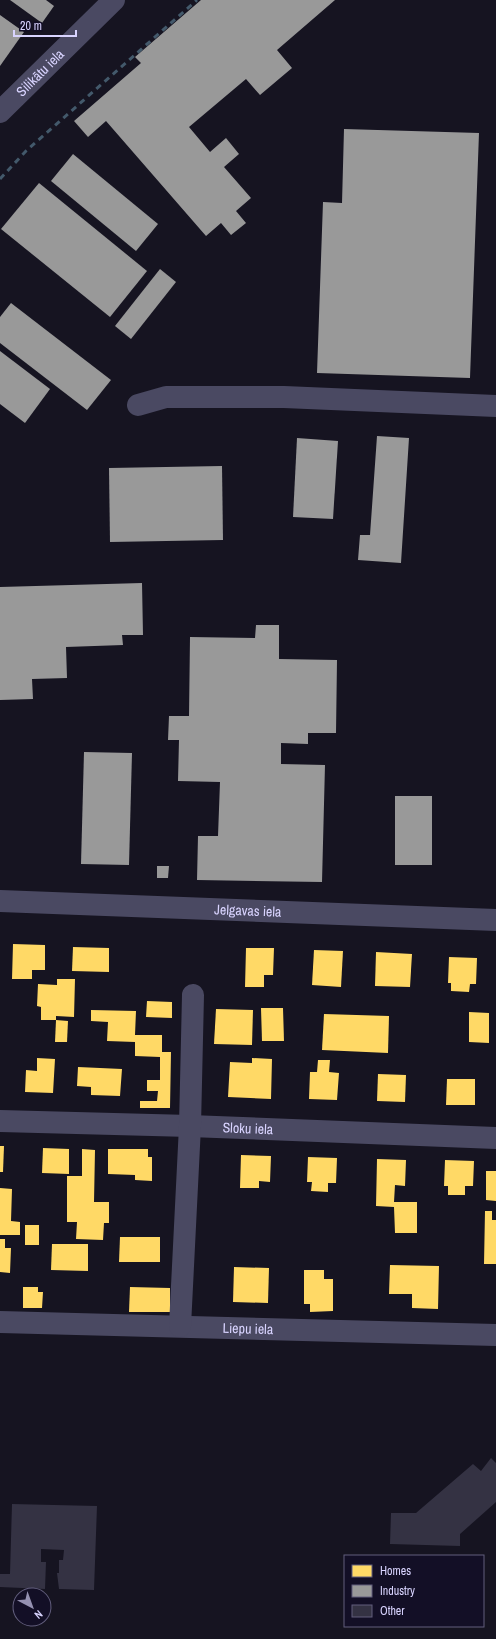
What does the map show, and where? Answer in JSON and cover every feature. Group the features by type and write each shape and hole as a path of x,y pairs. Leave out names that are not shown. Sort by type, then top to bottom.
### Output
{"street":[{"name":"Silikātu iela","path":"0,112 114,0"},
{"path":"138,405 166,397 284,397 496,406"},
{"name":"Jelgavas iela","path":"0,901 496,920"},
{"path":"180,1326 190,1126 193,995"},
{"name":"Sloku iela","path":"0,1121 190,1126 496,1138"},
{"name":"Liepu iela","path":"0,1322 496,1335"}],"building: Homes":[{"path":"13,944 45,945 45,970 32,970 32,979 12,979"},
{"path":"73,947 109,948 109,972 72,971"},
{"path":"246,948 274,948 273,975 264,975 264,987 245,987"},
{"path":"314,950 343,951 341,987 312,985"},
{"path":"376,952 412,954 410,987 375,986"},
{"path":"449,957 477,958 476,984 470,984 469,992 451,991 451,983 448,983"},
{"path":"57,979 75,979 74,1017 56,1016 56,1020 41,1020 41,1007 37,1006 38,984 57,985"},
{"path":"147,1001 172,1002 172,1018 146,1017"},
{"path":"261,1008 283,1008 284,1041 262,1041"},
{"path":"216,1009 253,1010 252,1045 214,1044"},
{"path":"91,1010 136,1011 135,1035 162,1035 162,1052 171,1052 170,1108 140,1108 140,1101 157,1101 158,1091 147,1091 147,1080 160,1080 160,1057 135,1056 135,1042 107,1041 108,1022 91,1021"},
{"path":"469,1012 489,1013 489,1043 469,1042"},
{"path":"324,1014 389,1016 388,1053 322,1050"},
{"path":"56,1020 68,1021 67,1042 55,1042"},
{"path":"37,1058 55,1059 53,1093 25,1092 26,1070 37,1071"},
{"path":"252,1058 272,1059 271,1099 228,1097 230,1062 252,1063"},
{"path":"318,1060 330,1060 329,1072 339,1073 337,1100 309,1099 310,1072 317,1072"},
{"path":"78,1067 122,1069 120,1096 91,1095 91,1087 77,1086"},
{"path":"378,1074 406,1075 405,1102 377,1101"},
{"path":"447,1079 475,1079 475,1105 446,1105"},
{"path":"0,1146 4,1146 3,1172 0,1172"},
{"path":"43,1148 69,1149 69,1174 42,1173"},
{"path":"82,1149 95,1150 94,1202 109,1202 109,1223 104,1223 103,1240 76,1239 77,1222 67,1222 67,1176 82,1176"},
{"path":"108,1149 148,1149 148,1157 152,1157 152,1181 135,1180 135,1175 108,1174"},
{"path":"241,1155 271,1156 270,1182 259,1181 259,1188 240,1188"},
{"path":"308,1157 337,1158 336,1183 328,1183 328,1192 311,1191 312,1182 307,1182"},
{"path":"377,1159 406,1160 405,1186 395,1185 394,1202 417,1202 417,1233 395,1233 394,1207 376,1206"},
{"path":"445,1160 474,1161 473,1186 465,1186 465,1195 448,1195 448,1186 444,1186"},
{"path":"486,1171 496,1171 496,1201 486,1200"},
{"path":"0,1188 12,1189 11,1221 20,1222 20,1235 0,1235"},
{"path":"485,1211 492,1211 492,1220 496,1220 496,1264 484,1264"},
{"path":"25,1225 39,1225 39,1245 25,1245"},
{"path":"120,1237 160,1237 160,1262 119,1262"},
{"path":"0,1239 5,1239 5,1248 11,1248 10,1273 0,1272"},
{"path":"52,1244 88,1244 88,1271 51,1270"},
{"path":"390,1265 439,1266 438,1309 412,1308 412,1294 389,1294"},
{"path":"234,1267 269,1268 268,1303 233,1302"},
{"path":"304,1270 324,1270 324,1279 333,1279 333,1311 310,1312 310,1304 304,1304"},
{"path":"23,1287 38,1287 38,1292 43,1292 42,1308 23,1308"},
{"path":"130,1287 170,1288 170,1312 129,1312"}],"building: Industry":[{"path":"10,0 46,0 54,6 42,23"},
{"path":"201,0 335,0 277,50 292,68 260,95 246,79 189,127 210,152 226,138 239,154 224,167 251,198 236,211 246,223 231,235 221,223 206,236 106,121 88,137 74,121 141,63 135,57"},
{"path":"0,15 24,32 0,66"},
{"path":"344,129 479,133 470,378 317,373 323,202 342,203"},
{"path":"73,154 158,224 136,251 51,181"},
{"path":"39,183 147,271 110,317 1,229"},
{"path":"160,269 176,282 131,339 115,326"},
{"path":"11,303 111,380 87,410 0,343 0,317"},
{"path":"0,351 50,389 25,423 0,404"},
{"path":"377,436 409,438 401,563 358,560 360,535 370,535"},
{"path":"297,438 338,441 333,519 293,517"},
{"path":"222,466 223,540 110,542 109,468"},
{"path":"142,583 143,635 122,635 123,645 66,647 67,678 32,679 33,699 0,700 0,587"},
{"path":"256,625 279,625 279,659 337,660 336,733 308,733 308,744 281,743 281,764 325,765 322,882 197,880 198,836 218,836 220,782 178,781 179,740 168,740 169,716 189,716 190,637 255,638"},
{"path":"84,752 132,753 129,865 81,864"},
{"path":"395,796 432,796 432,865 395,865"},
{"path":"157,866 169,866 168,878 157,878"}],"building: Other":[{"path":"491,1458 496,1463 496,1502 460,1534 460,1546 390,1544 391,1513 416,1513 473,1464 481,1471"},
{"path":"12,1504 97,1506 94,1590 59,1589 57,1573 59,1573 59,1560 63,1560 64,1550 41,1549 41,1562 46,1562 45,1587 0,1587 0,1574 10,1574"}],"railway":[{"path":"0,179 26,151 197,0"}]}
